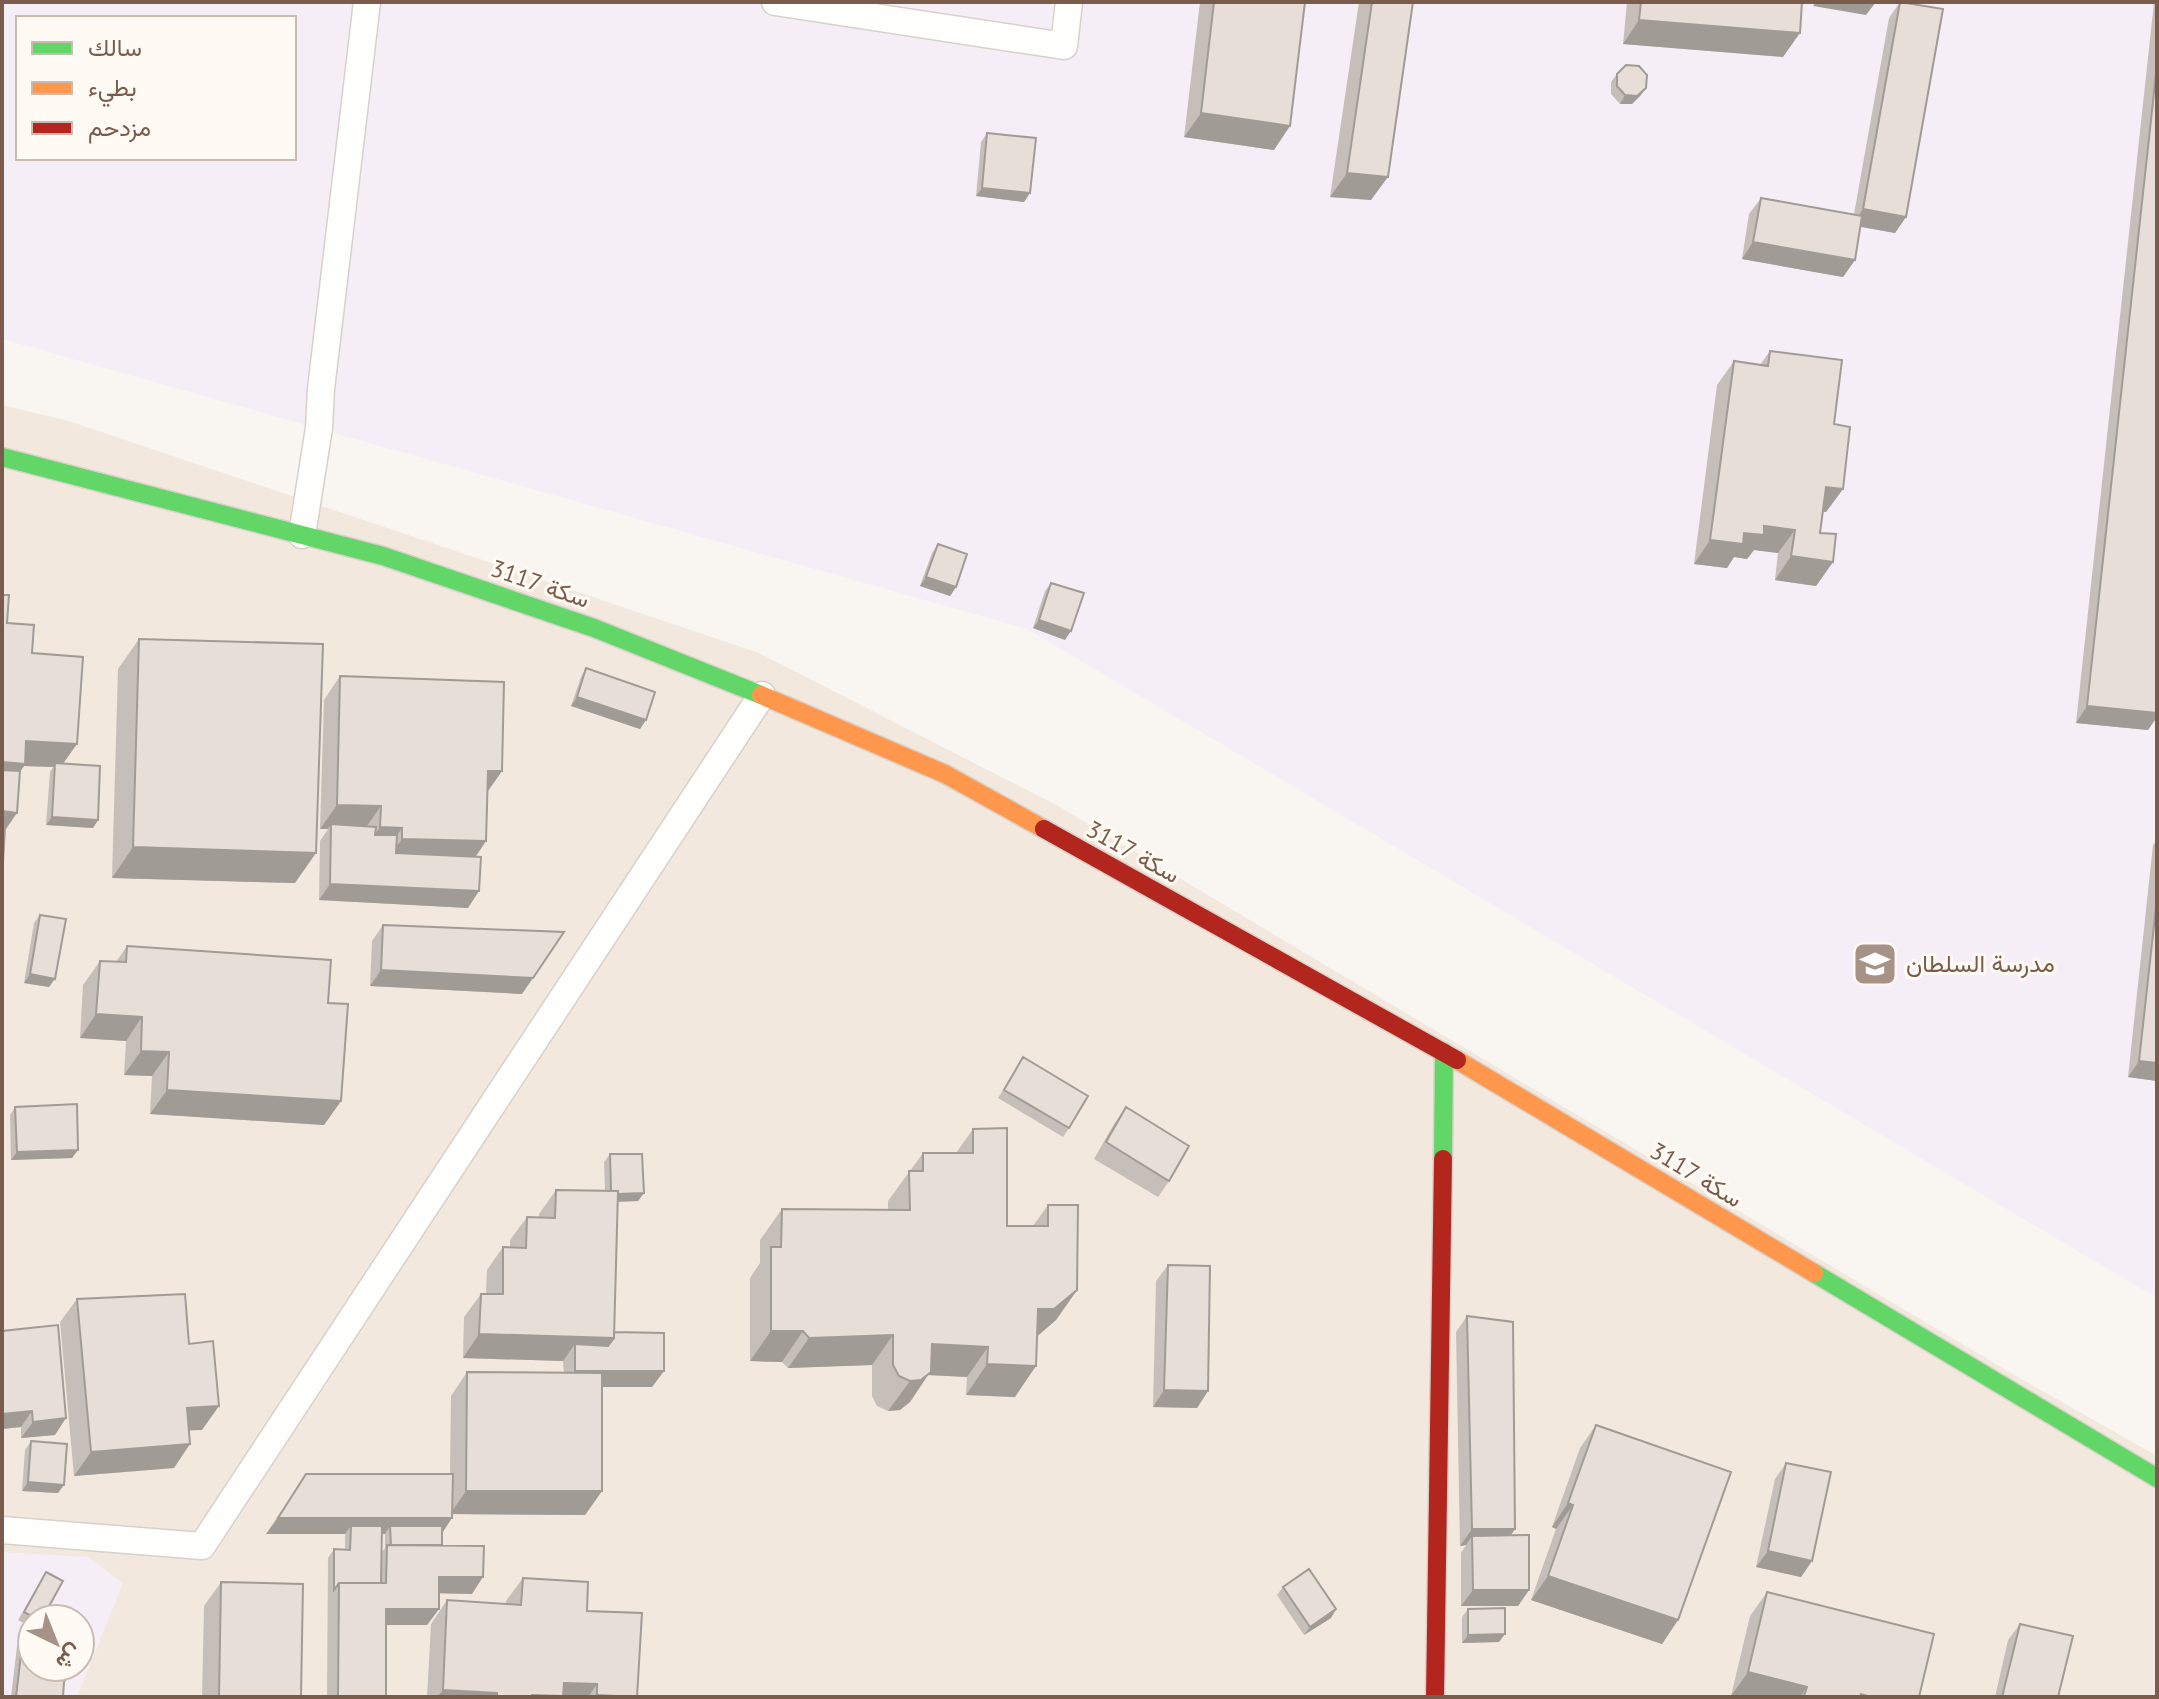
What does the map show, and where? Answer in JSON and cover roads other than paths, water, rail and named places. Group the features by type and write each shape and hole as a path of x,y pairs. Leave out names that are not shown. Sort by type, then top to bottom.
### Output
{"street":[{"name":"سكة 3117","path":"2,457 383,556 594,628 762,695 945,774 1444,1052 2157,1478"},
{"path":"1435,1697 1444,1052"}],"lane":[{"path":"302,535 319,428 367,2"},
{"path":"775,2 1064,46 1069,2"},
{"path":"2,1530 202,1546 762,695"}],"place":[{"name":"مدرسة السلطان","path":"1875,964"}]}
